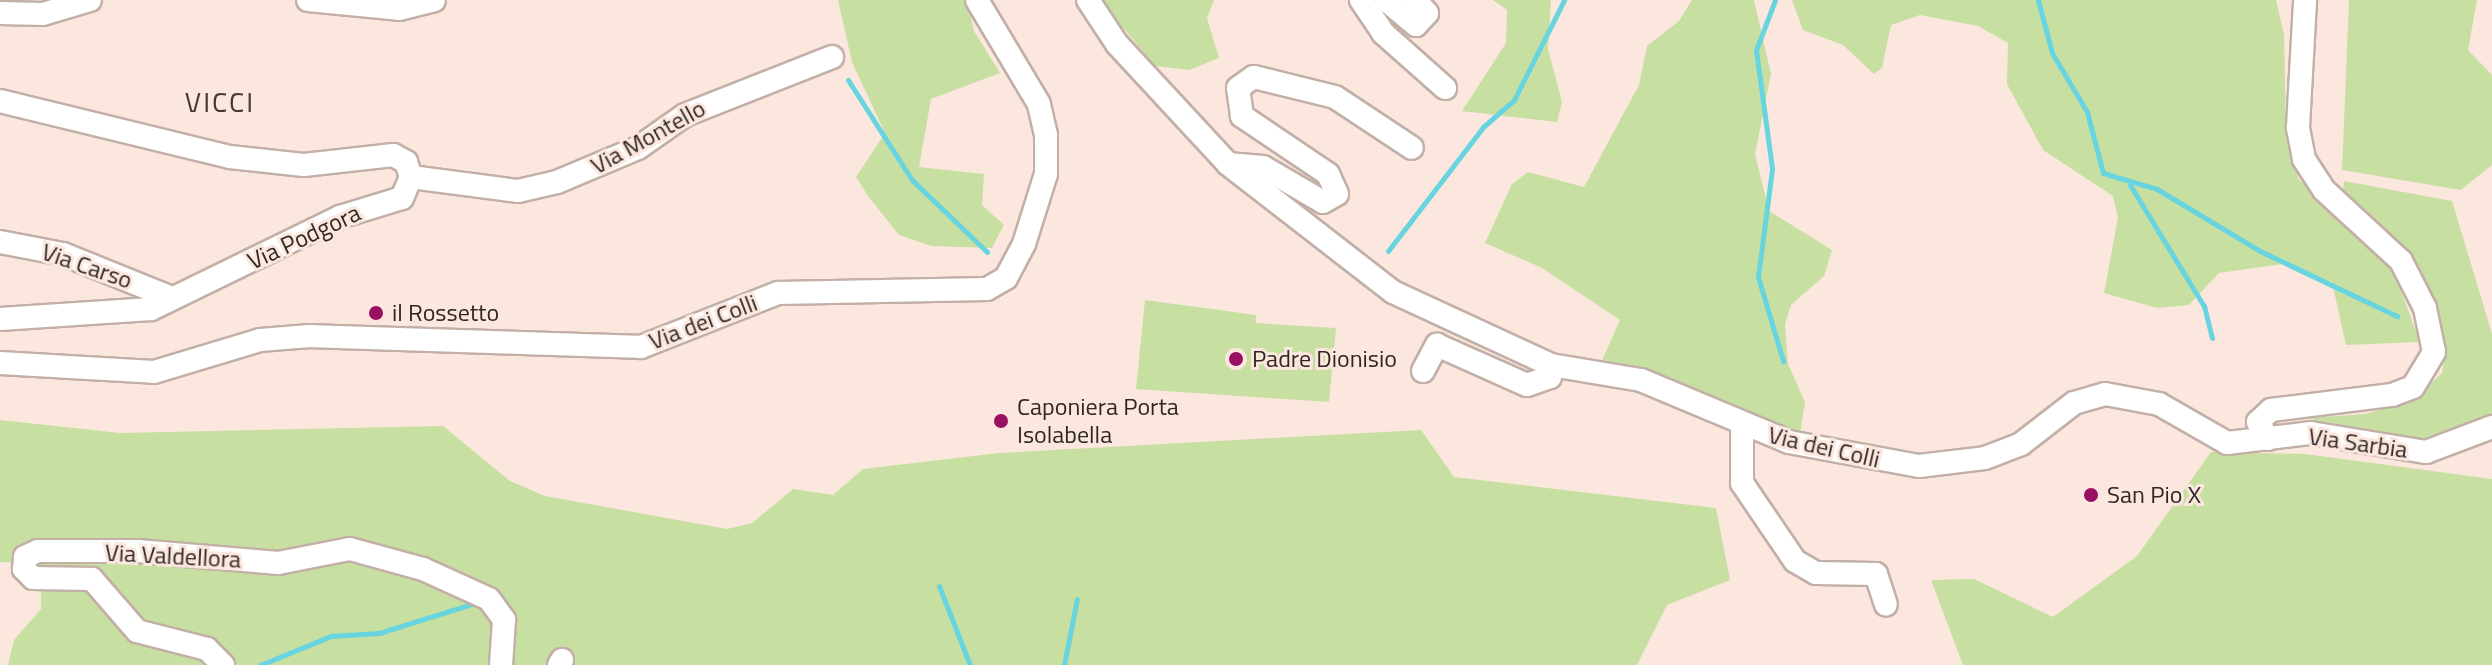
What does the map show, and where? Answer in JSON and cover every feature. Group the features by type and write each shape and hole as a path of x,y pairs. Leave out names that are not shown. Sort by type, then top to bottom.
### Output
{"street":[{"path":"0,13 43,14 90,0"},
{"path":"308,0 399,9 434,0"},
{"name":"Via dei Colli","path":"0,363 154,372 260,340 310,336 641,347 778,293 987,289 1006,278 1024,244 1046,174 1046,135 1039,104 977,0"},
{"name":"Via dei Colli","path":"1088,0 1126,55 1228,164 1393,292 1551,365 1641,380 1742,426 1846,457 1919,466 2009,449 2074,403 2105,394 2159,404 2227,443 2268,439"},
{"path":"1361,0 1383,33 1445,88"},
{"path":"1386,0 1416,25 1427,13 1415,0"},
{"path":"2268,439 2257,427 2271,410 2392,395 2421,378 2434,352 2425,308 2401,261 2324,190 2304,159 2298,127 2305,0"},
{"name":"Via Montello","path":"411,177 518,191 557,182 638,148 685,115 832,57"},
{"path":"1228,164 1263,167 1323,202 1337,194 1328,174 1242,116 1236,94 1254,77 1335,97 1412,148"},
{"path":"0,101 230,157 304,165 393,155 406,162 411,177"},
{"name":"Via Podgora","path":"0,319 124,316 172,298 340,217 402,198 411,177"},
{"name":"Via Carso","path":"0,242 63,254 172,298"},
{"path":"1423,371 1437,345 1527,385 1550,377 1551,365"},
{"path":"1742,426 1742,483 1795,561 1816,573 1876,574 1886,604"},
{"name":"Via Sarbia","path":"2268,439 2311,433 2426,452 2492,427"},
{"name":"Via Valdellora","path":"223,665 207,649 137,631 92,579 33,578 24,569 25,557 38,551 138,551 278,563 350,549 423,569 489,599 504,620 501,665"}],"green space":[{"path":"838,0 967,0 974,31 1000,73 931,99 919,167 984,174 982,205 1004,225 992,248 931,246 899,235 856,177 885,133 852,62"},
{"path":"1100,0 1214,0 1207,18 1219,58 1189,70 1155,66"},
{"path":"1493,0 1551,0 1548,49 1562,102 1557,122 1462,111 1506,43 1507,10"},
{"path":"1692,0 1754,0 1771,74 1755,154 1769,211 1832,250 1824,276 1791,305 1785,324 1788,364 1805,402 1800,434 1601,363 1620,320 1542,268 1485,243 1512,184 1528,172 1584,187 1639,85 1647,46 1679,21"},
{"path":"1792,0 2276,0 2284,35 2286,128 2298,178 2394,272 2420,342 2346,345 2332,282 2283,264 2219,273 2189,305 2157,308 2104,293 2118,218 2113,196 2043,150 2007,84 2008,43 1978,26 1920,15 1891,25 1882,68 1874,74 1843,45 1803,30"},
{"path":"2349,0 2477,0 2468,50 2492,75 2492,165 2461,190 2342,170"},
{"path":"2344,181 2452,201 2492,334 2492,414 2485,419 2429,441 2306,418 2366,414 2414,399 2442,373 2446,349 2423,277 2395,237 2343,193"},
{"name":"Padre Dionisio","path":"1145,300 1256,315 1256,323 1336,328 1329,402 1136,389"},
{"path":"0,420 120,433 443,426 510,481 545,496 727,529 752,523 793,489 833,495 863,469 999,453 1421,430 1454,477 1716,508 1730,580 1667,605 1637,665 8,665 14,640 41,609 41,589 32,563 0,562"},
{"path":"2211,452 2305,454 2492,479 2492,665 1963,665 1931,580 1974,579 2053,617 2137,556"}],"waterway":[{"path":"1388,251 1483,127 1514,100 1564,0"},
{"path":"1775,0 1756,50 1772,169 1758,277 1783,361"},
{"path":"2038,0 2052,53 2087,112 2103,173 2157,189 2260,251 2397,316"},
{"path":"848,80 912,180 987,252"},
{"path":"2130,185 2204,306 2212,338"},
{"path":"939,586 970,665"},
{"path":"1064,665 1077,599"},
{"path":"260,665 331,636 379,633 475,603"}],"place":[{"name":"il Rossetto","path":"376,313"},
{"name":"Padre Dionisio","path":"1236,359"},
{"name":"Caponiera Porta Isolabella","path":"1001,421"},
{"name":"San Pio X","path":"2091,495"}],"district":[{"name":"VICCI","path":"220,102"}]}
